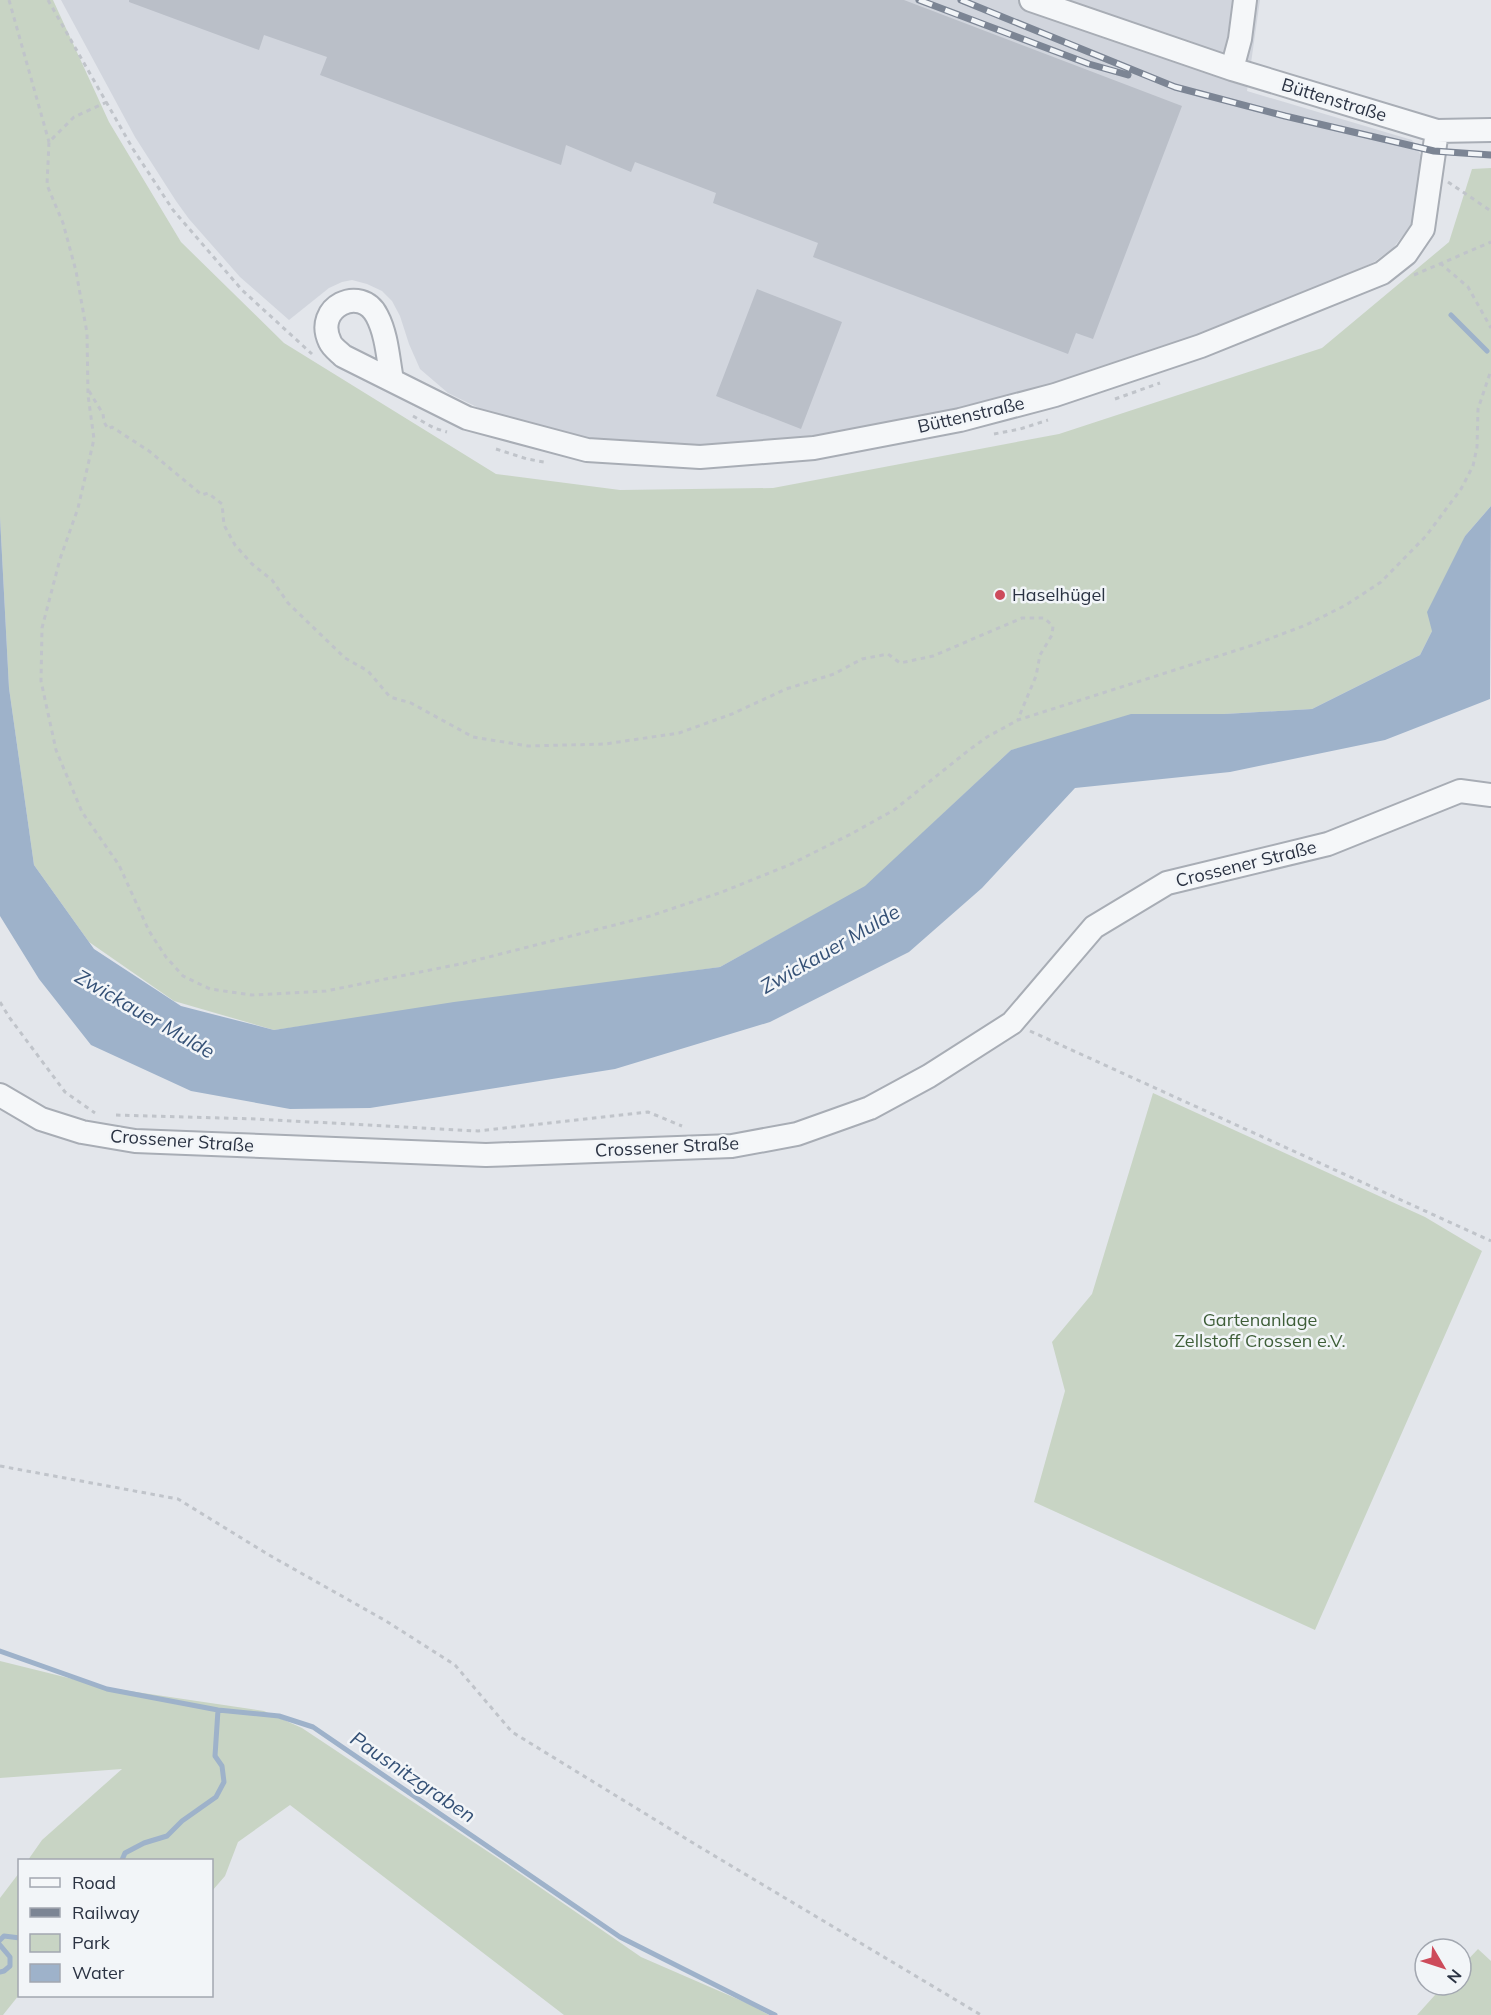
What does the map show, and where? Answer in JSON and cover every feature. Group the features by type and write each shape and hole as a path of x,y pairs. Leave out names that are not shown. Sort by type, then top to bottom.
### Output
{"street":[{"name":"Büttenstraße","path":"1031,0 1232,69 1437,131 1491,130"},
{"path":"1232,69 1245,0"},
{"name":"Büttenstraße","path":"392,380 467,418 587,450 711,456 814,448 960,420 1055,395 1190,349 1382,273 1406,254 1423,229 1437,131"},
{"name":"Crossener Straße","path":"0,1095 41,1119 82,1132 135,1140 486,1155 732,1146 797,1134 870,1108 928,1076 1012,1023 1094,927 1167,883 1328,844 1460,791 1491,795"}],"path":[{"path":"9,0 49,142 47,185 63,223 76,271 87,333 88,389 94,439 78,508 60,560 42,628 41,681 56,750 82,812 119,865 149,931 166,957 183,976 210,989 252,995 326,991 465,963 650,915 712,895 789,865 894,810 969,750 1018,720 1253,645 1306,625 1346,605 1381,582 1426,536 1461,489 1473,466 1477,447 1478,409 1491,370"},
{"path":"48,0 134,149 173,210 242,290 317,359"},
{"path":"49,142 74,117 107,102"},
{"path":"1432,171 1491,211"},
{"path":"1408,279 1491,242"},
{"path":"1440,263 1468,287 1491,328"},
{"path":"1105,402 1169,380"},
{"path":"88,389 103,414 108,429 112,427 129,438 202,495 208,493 222,504 224,525 235,545 252,564 272,580 288,603 345,658 368,671 390,697 411,703 473,737 528,746 605,744 679,733 732,714 786,689 834,674 862,659 888,654 900,663 933,656 1022,618 1044,618 1053,626 1052,635 1040,655 1036,676 1018,720"},
{"path":"405,411 434,428 454,435"},
{"path":"987,435 1020,429 1052,419"},
{"path":"496,449 527,459 549,462"},
{"path":"0,1002 65,1092 98,1115"},
{"path":"1012,1023 1491,1241"},
{"path":"109,1115 256,1119 478,1131 648,1113 690,1129"},
{"path":"0,1466 178,1500 268,1555 386,1621 455,1665 512,1732 981,2015"}],"shaded area":[{"path":"61,0 1260,0 1247,91 1412,140 1422,157 1420,201 1413,223 1393,248 1374,262 1215,334 1149,361 907,424 806,440 665,447 581,437 489,413 448,393 420,369 392,301 382,291 367,284 352,280 329,288 289,320 240,277 176,201 135,137"}],"green space":[{"path":"0,0 53,0 109,122 181,242 284,343 496,474 620,490 773,488 1059,434 1322,348 1449,242 1472,169 1491,168 1491,506 1465,536 1432,631 1420,655 1312,709 1224,714 1011,750 865,887 720,967 274,1030 174,1001 89,942 34,865 9,688 0,517"},
{"name":"Gartenanlage Zellstoff Crossen e.V.","path":"1153,1093 1425,1217 1482,1251 1315,1630 1034,1502 1065,1391 1052,1342 1092,1294"},
{"path":"0,1661 109,1688 264,1711 302,1728 641,1957 769,2015 564,2015 290,1805 238,1842 225,1876 213,1890 213,1859 29,1859 42,1840 122,1769 0,1778"},
{"path":"18,1874 18,1996 3,2015 0,2015 0,1898"},
{"path":"1478,1949 1491,1961 1491,2015 1417,2015 1433,1997 1473,1997 1473,1954"}],"water":[{"name":"Zwickauer Mulde","path":"1491,506 1490,699 1385,740 1230,772 1075,788 982,888 909,952 770,1022 615,1069 370,1108 290,1109 191,1091 91,1045 39,979 0,916 0,517 9,688 34,865 94,949 181,1006 274,1030 454,1002 720,967 865,886 1011,750 1131,714 1224,714 1312,709 1420,655 1432,631 1427,612 1465,536"}],"building":[{"path":"129,0 904,0 1182,106 1093,339 1076,333 1068,354 813,257 818,243 713,203 716,193 635,162 631,172 566,145 561,165 320,75 327,57 264,35 259,50 129,2"},
{"path":"757,289 842,322 801,429 716,396"}],"waterway":[{"path":"1451,315 1487,351"},
{"name":"Pausnitzgraben","path":"0,1651 107,1689 218,1710 279,1716 313,1727 620,1937 775,2015"},
{"path":"122,1859 125,1853 144,1843 167,1836 182,1821 216,1797 224,1782 222,1766 215,1756 218,1710"},
{"path":"0,1940 4,1936 18,1938"},
{"path":"0,1945 10,1957 10,1966 0,1972"}],"railway":[{"path":"919,0 1089,64 1128,75"},
{"path":"961,0 1175,87 1434,151 1491,155"}],"place":[{"name":"Haselhügel","path":"1000,595"}]}
